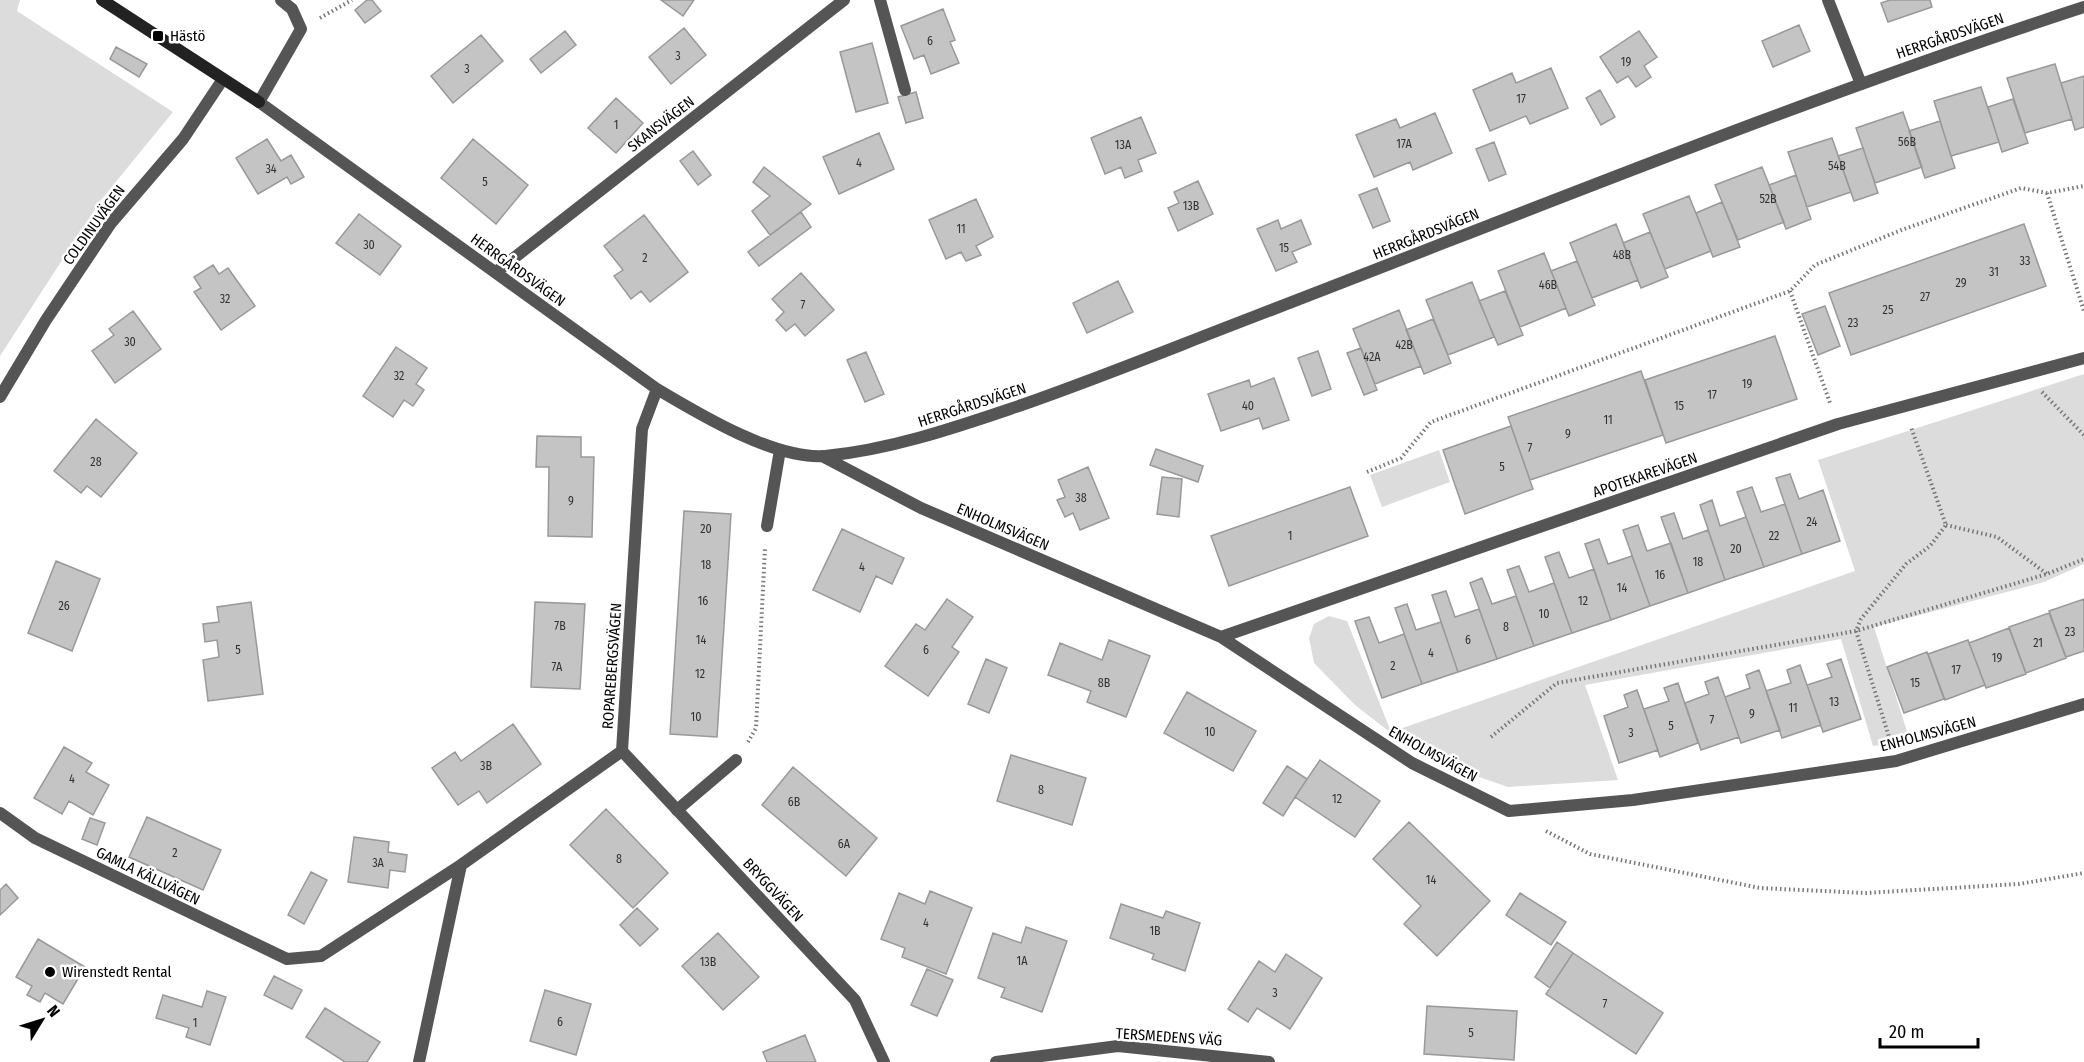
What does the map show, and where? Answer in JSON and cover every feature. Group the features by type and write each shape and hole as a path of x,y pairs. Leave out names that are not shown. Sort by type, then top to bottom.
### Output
{"street":[{"name":"HERRGÅRDSVÄGEN","path":"102,0 118,4 259,102 657,389 702,416 780,450 822,456 933,435 1024,404 1151,358 1645,163 1861,84 2084,7"},
{"path":"259,102 301,29 292,9 281,0"},
{"name":"SKANSVÄGEN","path":"496,272 844,0"},
{"path":"880,0 905,90"},
{"path":"1828,0 1861,84"},
{"name":"COLDINUVÄGEN","path":"0,397 46,320 111,223 183,139 223,79"},
{"name":"APOTEKAREVÄGEN","path":"1221,637 1838,424 2084,358"},
{"name":"ROPAREBERGSVÄGEN","path":"287,959 321,956 461,865 622,751 642,429 657,389"},
{"path":"766,526 780,450"},
{"name":"ENHOLMSVÄGEN","path":"822,456 921,508 1221,637 1412,763 1509,811 1634,800 1896,761 2084,704"},
{"name":"BRYGGVÄGEN","path":"622,751 855,1000 884,1062"},
{"path":"677,810 736,760"},
{"name":"GAMLA KÄLLVÄGEN","path":"0,813 35,838 287,959"},
{"path":"419,1062 461,865"},
{"name":"TERSMEDENS VÄG","path":"996,1062 1118,1046 1269,1062"}],"path":[{"path":"301,29 352,0"},
{"path":"1367,472 1401,458 1431,422 1790,291 1815,265 1904,229 2021,188 2047,193 2084,186"},
{"path":"2047,193 2084,311"},
{"path":"1790,291 1838,424"},
{"path":"2025,374 2084,435"},
{"path":"1904,406 1946,525"},
{"path":"1946,525 1997,537 2047,574"},
{"path":"1896,761 1856,631 1862,619 1906,564 1930,546 1946,525"},
{"path":"736,760 756,728 766,526"},
{"path":"1491,737 1557,683 1856,631 2047,574 2084,559"},
{"path":"1509,811 1590,854 1760,888 1865,893 2019,884 2084,873"}],"shaded area":[{"path":"0,0 20,0 17,11 173,112 101,200 0,356"},
{"path":"2084,374 2084,564 2044,582 1874,627 1910,741 1873,746 1841,639 1585,685 1618,780 1508,787 1459,770 1391,733 1355,705 1314,663 1309,638 1314,624 1329,616 1347,621 1391,732 1855,571 1818,460"},
{"path":"1439,450 1450,482 1382,507 1370,475"}],"building":[{"path":"367,0 372,0 381,11 365,23 355,10"},
{"path":"661,0 694,0 683,16"},
{"path":"1890,0 1930,0 1932,7 1888,22 1881,3"},
{"path":"943,9 955,40 950,42 959,63 931,74 924,55 914,59 901,26"},
{"path":"1799,25 1810,51 1773,67 1762,41"},
{"path":"684,28 706,55 671,84 649,57"},
{"path":"565,31 576,45 541,73 530,59"},
{"path":"1639,31 1657,57 1644,66 1651,77 1636,87 1628,76 1617,83 1600,57"},
{"path":"481,35 503,61 453,103 431,76"},
{"path":"872,43 888,103 856,112 840,52"},
{"path":"116,47 147,64 139,77 110,59"},
{"path":"2055,64 2072,119 2025,133 2007,78"},
{"path":"1551,68 1568,108 1530,124 1526,116 1490,131 1473,90 1512,73 1516,83"},
{"path":"2084,76 2084,127 2075,130 2061,83"},
{"path":"1981,87 1999,142 1951,156 1934,101"},
{"path":"1600,90 1615,117 1601,125 1586,98"},
{"path":"916,92 923,118 906,123 898,97"},
{"path":"616,98 643,123 616,153 588,128"},
{"path":"2013,99 2028,143 2002,152 1988,107"},
{"path":"1903,112 1922,167 1875,183 1856,128"},
{"path":"1435,113 1452,153 1413,170 1410,162 1374,177 1356,135 1396,119 1400,128"},
{"path":"1141,117 1156,153 1138,160 1142,171 1125,178 1121,167 1105,174 1091,138"},
{"path":"1940,121 1955,168 1925,178 1909,131"},
{"path":"879,133 894,169 839,194 823,157"},
{"path":"1832,138 1851,192 1807,207 1788,152"},
{"path":"267,139 281,161 291,155 304,177 291,184 287,177 258,194 236,158"},
{"path":"473,139 528,185 496,224 441,178"},
{"path":"1494,142 1506,174 1489,181 1476,149"},
{"path":"1863,148 1878,193 1854,201 1838,156"},
{"path":"693,151 711,175 698,185 680,161"},
{"path":"764,167 811,204 770,235 752,211 770,196 753,182"},
{"path":"1762,167 1784,222 1738,240 1715,185"},
{"path":"1796,175 1811,219 1786,229 1769,185"},
{"path":"1198,181 1213,214 1178,231 1168,208 1179,203 1174,192"},
{"path":"1377,188 1390,221 1373,228 1359,195"},
{"path":"1689,196 1711,251 1665,269 1643,214"},
{"path":"976,199 993,237 976,246 981,255 966,261 961,252 946,259 929,220"},
{"path":"1722,202 1740,247 1713,257 1696,213"},
{"path":"801,212 811,227 759,266 748,252"},
{"path":"359,214 401,246 380,275 336,243"},
{"path":"644,215 688,272 650,302 641,291 631,299 614,276 623,270 604,246"},
{"path":"1278,220 1281,229 1301,220 1311,244 1292,252 1297,262 1276,271 1257,229"},
{"path":"1616,224 1638,280 1592,298 1570,243"},
{"path":"2024,224 2046,286 1851,355 1829,293"},
{"path":"1650,232 1668,277 1641,288 1623,243"},
{"path":"1544,253 1566,308 1520,327 1498,271"},
{"path":"1577,261 1595,305 1569,316 1551,271"},
{"path":"213,265 219,274 228,268 255,306 221,330 194,292 201,288 194,277"},
{"path":"801,273 834,310 805,336 795,324 786,331 776,320 784,312 772,299"},
{"path":"1118,281 1133,312 1087,333 1073,303"},
{"path":"1472,282 1494,337 1448,355 1426,300"},
{"path":"1505,291 1523,335 1498,345 1479,301"},
{"path":"1825,306 1840,346 1818,355 1802,314"},
{"path":"1399,310 1421,366 1375,384 1353,329"},
{"path":"133,311 161,349 115,383 92,351 114,335 109,329"},
{"path":"1433,319 1451,363 1424,374 1406,330"},
{"path":"1775,336 1797,399 1666,443 1645,380"},
{"path":"396,347 427,368 416,384 424,390 413,406 404,400 393,417 363,396"},
{"path":"1361,348 1377,390 1364,395 1347,353"},
{"path":"1318,351 1331,389 1312,396 1298,358"},
{"path":"866,352 884,394 865,402 847,360"},
{"path":"1641,371 1663,435 1530,480 1508,417"},
{"path":"1274,378 1289,420 1263,429 1259,418 1221,431 1208,394 1249,380 1251,387"},
{"path":"96,419 137,453 101,497 87,486 81,493 54,471"},
{"path":"1511,426 1533,489 1465,514 1443,450"},
{"path":"537,436 581,437 581,457 594,457 592,537 548,536 549,467 536,467"},
{"path":"1156,449 1203,466 1198,482 1150,465"},
{"path":"1088,467 1109,518 1080,530 1073,513 1065,517 1057,500 1065,497 1058,480"},
{"path":"1790,474 1799,499 1823,490 1840,541 1802,554 1776,478"},
{"path":"1162,477 1182,479 1179,517 1157,514"},
{"path":"1350,487 1368,536 1229,586 1211,536"},
{"path":"1752,487 1761,512 1785,504 1802,554 1764,567 1737,492"},
{"path":"1712,500 1720,526 1746,517 1764,567 1725,580 1700,505"},
{"path":"684,511 731,514 717,737 670,734"},
{"path":"1674,513 1683,539 1708,530 1725,580 1688,593 1661,517"},
{"path":"1638,525 1647,551 1671,543 1688,593 1650,606 1623,530"},
{"path":"842,529 904,558 892,584 876,576 860,612 813,590"},
{"path":"1599,539 1608,564 1632,556 1650,606 1611,620 1585,544"},
{"path":"1559,552 1569,578 1594,569 1611,620 1572,633 1545,557"},
{"path":"56,561 100,579 72,651 28,633"},
{"path":"1519,566 1529,592 1554,583 1572,633 1534,646 1507,570"},
{"path":"1482,578 1492,604 1516,596 1534,646 1497,659 1470,583"},
{"path":"1446,591 1455,617 1479,609 1497,659 1458,672 1432,595"},
{"path":"947,599 973,617 952,647 959,652 928,696 885,666 916,624 925,630"},
{"path":"2084,599 2084,651 2066,657 2049,611"},
{"path":"251,602 263,694 208,701 203,660 219,657 217,640 205,642 203,624 219,622 217,607"},
{"path":"535,602 585,604 580,689 531,687"},
{"path":"1407,604 1416,630 1441,622 1458,672 1422,684 1395,608"},
{"path":"2049,613 2066,658 2026,673 2009,627"},
{"path":"1369,617 1379,643 1404,634 1422,684 1382,698 1355,621"},
{"path":"2009,628 2026,674 1986,688 1969,643"},
{"path":"1109,640 1150,656 1126,717 1087,702 1091,691 1048,675 1060,643 1102,660"},
{"path":"1968,640 1985,685 1945,700 1928,654"},
{"path":"1927,652 1944,699 1904,713 1887,667"},
{"path":"986,659 1007,668 989,713 968,704"},
{"path":"1841,659 1861,719 1823,732 1807,685 1832,677 1827,664"},
{"path":"1800,665 1821,725 1782,738 1766,691 1791,683 1787,670"},
{"path":"1759,670 1780,730 1741,743 1725,697 1750,688 1746,675"},
{"path":"1718,677 1739,737 1701,750 1685,703 1709,694 1705,682"},
{"path":"1678,683 1698,743 1660,757 1644,709 1669,701 1664,688"},
{"path":"1637,690 1658,750 1619,763 1604,716 1628,707 1624,695"},
{"path":"1187,692 1256,731 1233,771 1164,733"},
{"path":"513,724 541,764 487,803 479,791 458,805 432,768 455,752 461,761"},
{"path":"64,747 92,763 86,772 109,785 93,815 69,801 62,814 34,798"},
{"path":"1011,755 1086,778 1072,825 997,801"},
{"path":"1320,760 1380,801 1355,837 1295,797"},
{"path":"1287,766 1307,779 1283,816 1263,803"},
{"path":"793,767 877,838 846,876 762,805"},
{"path":"606,809 668,873 633,908 570,845"},
{"path":"147,817 221,850 203,890 129,857"},
{"path":"90,818 105,823 97,845 82,839"},
{"path":"1409,822 1490,901 1437,956 1404,924 1421,906 1373,859"},
{"path":"354,837 389,842 388,852 407,855 405,872 390,870 388,888 348,882"},
{"path":"311,872 327,880 304,924 288,915"},
{"path":"6,884 18,898 0,915 0,890"},
{"path":"930,891 972,908 946,974 902,957 905,948 881,939 899,893 925,904"},
{"path":"1520,893 1566,922 1551,945 1506,915"},
{"path":"1121,904 1163,918 1166,911 1200,923 1185,971 1152,959 1154,954 1110,938"},
{"path":"637,908 658,929 640,946 620,925"},
{"path":"1026,927 1067,941 1042,1012 1001,997 1005,988 978,978 993,933 1021,943"},
{"path":"718,933 759,977 723,1010 682,966"},
{"name":"Wirenstedt Rental","path":"38,939 85,967 63,1004 45,993 40,1002 27,995 32,986 16,977"},
{"path":"1557,942 1573,953 1550,988 1535,977"},
{"path":"1573,953 1663,1013 1636,1054 1546,994"},
{"path":"1286,954 1322,978 1290,1029 1257,1008 1248,1022 1228,1009 1259,961 1275,972"},
{"path":"927,969 953,980 937,1016 911,1005"},
{"path":"274,976 302,990 292,1009 264,995"},
{"path":"545,990 591,1004 576,1055 530,1041"},
{"path":"207,991 226,997 210,1045 186,1037 189,1028 156,1018 163,995 202,1007"},
{"path":"1427,1006 1517,1011 1514,1060 1424,1054"},
{"path":"325,1008 380,1042 367,1062 345,1062 306,1037"},
{"path":"805,1035 816,1062 767,1062 763,1052"}],"place":[{"name":"Hästö","path":"158,36"},
{"name":"Wirenstedt Rental","path":"50,972"}]}
